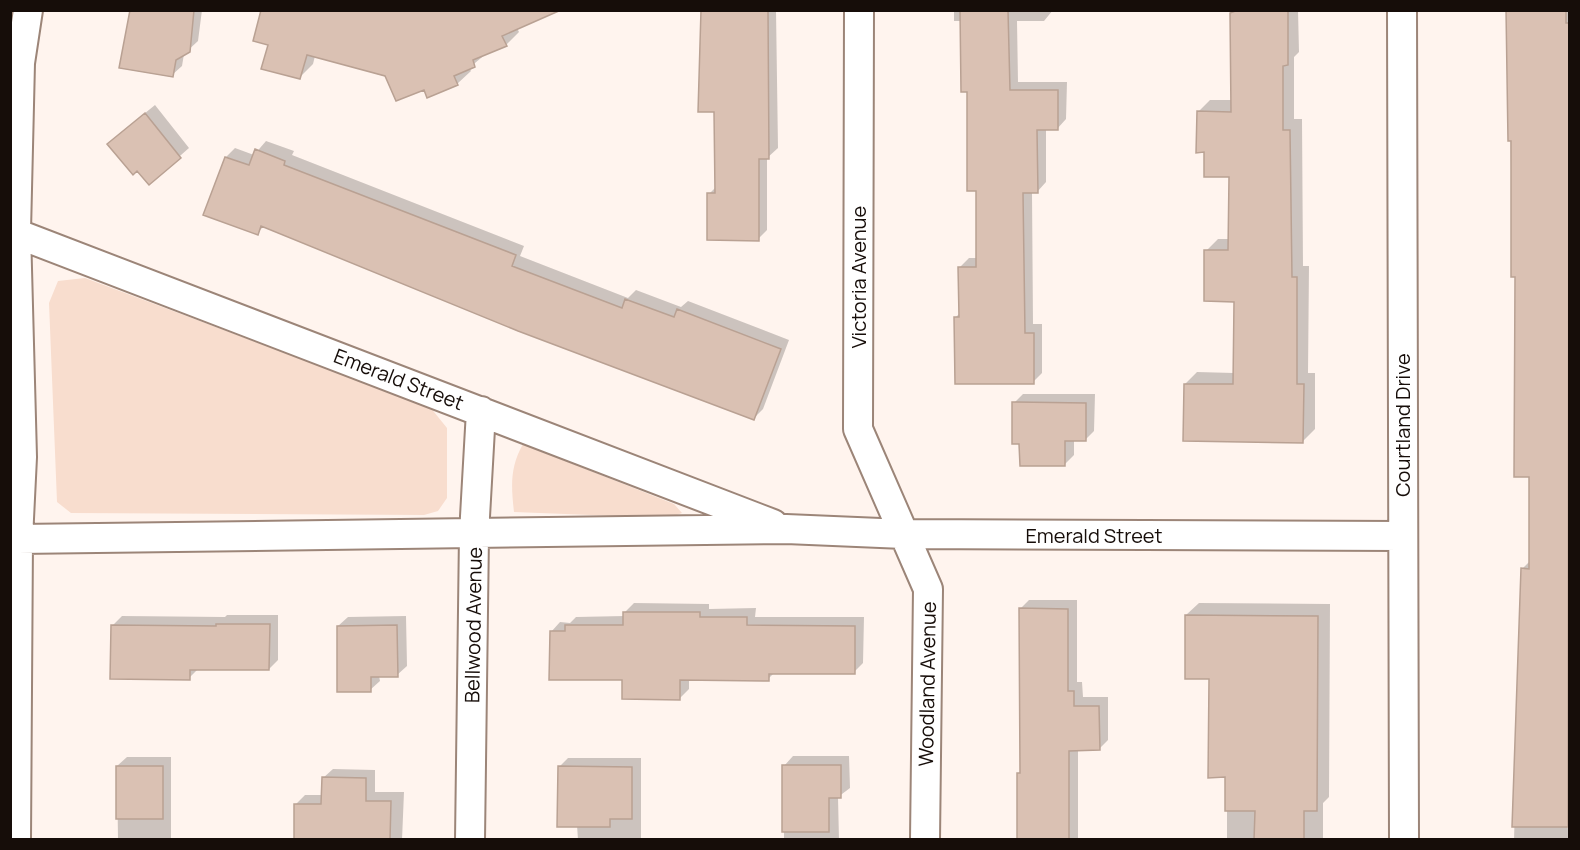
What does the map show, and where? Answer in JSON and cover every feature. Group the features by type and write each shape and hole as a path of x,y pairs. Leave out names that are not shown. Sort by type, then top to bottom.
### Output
{"street":[{"path":"16,840 18,539 22,457 13,231 20,63 28,10"},
{"name":"Victoria Avenue","path":"859,10 858,429 904,534"},
{"name":"Courtland Drive","path":"1402,10 1404,840"},
{"name":"Emerald Street","path":"13,231 786,529"},
{"name":"Bellwood Avenue","path":"470,840 474,534 481,411"},
{"name":"Emerald Street","path":"18,539 786,529 904,534 1402,536"},
{"name":"Woodland Avenue","path":"904,534 928,589 924,840"}],"shaded area":[{"path":"85,278 430,407 447,428 447,498 438,511 424,515 71,513 57,502 49,303 58,281"},
{"path":"523,444 674,504 682,513 668,518 514,512 512,477"}],"building":[{"path":"130,10 194,10 190,52 176,60 173,77 119,68"},
{"path":"261,10 561,10 502,36 507,46 473,60 475,67 454,76 458,85 427,98 424,90 396,101 385,76 307,55 300,79 261,69 268,45 253,41"},
{"path":"701,10 768,10 769,159 759,159 759,241 707,240 707,193 715,193 714,112 698,112"},
{"path":"960,10 1008,10 1010,90 1058,90 1058,130 1037,130 1038,193 1023,193 1025,333 1034,333 1034,384 955,384 954,317 959,317 958,267 976,267 976,191 967,191 967,92 961,92"},
{"path":"1238,10 1288,10 1288,65 1283,66 1283,130 1290,130 1292,277 1297,277 1297,384 1304,384 1303,443 1183,441 1184,384 1233,384 1234,302 1204,301 1204,250 1228,250 1229,177 1204,177 1204,152 1196,153 1197,111 1231,112 1230,13"},
{"path":"1506,10 1566,10 1566,23 1569,23 1568,827 1512,827 1521,568 1529,569 1529,477 1514,477 1515,277 1511,277 1511,141 1508,141"},
{"path":"145,113 181,158 149,185 137,171 133,175 107,144"},
{"path":"255,149 285,161 284,165 516,255 512,266 622,308 625,299 674,317 677,309 781,349 754,420 518,331 261,226 258,235 203,215 225,157 249,165"},
{"path":"1012,402 1086,403 1086,441 1065,441 1065,466 1020,466 1019,444 1012,444"},
{"path":"1019,608 1068,609 1068,691 1074,691 1074,706 1099,706 1100,750 1069,751 1069,840 1017,840 1017,773 1020,773"},
{"path":"623,612 700,612 700,617 747,617 747,625 855,626 855,674 769,674 769,681 680,680 680,700 622,699 622,680 549,680 550,631 565,631 565,625 623,625"},
{"path":"1185,615 1318,616 1317,811 1304,811 1304,840 1254,840 1255,811 1225,811 1225,777 1208,778 1209,679 1185,679"},
{"path":"216,624 270,624 269,670 190,670 190,680 110,679 111,625 216,626"},
{"path":"397,625 398,677 371,677 371,692 337,692 337,626"},
{"path":"782,765 841,765 841,798 829,798 829,832 782,832"},
{"path":"116,766 163,766 163,819 116,819"},
{"path":"558,766 632,767 632,819 610,819 610,827 557,827"},
{"path":"322,777 366,778 366,801 391,801 390,840 294,840 294,804 321,804"}]}
